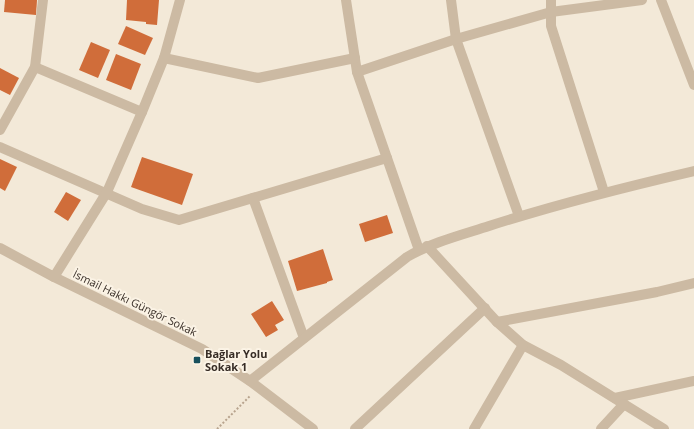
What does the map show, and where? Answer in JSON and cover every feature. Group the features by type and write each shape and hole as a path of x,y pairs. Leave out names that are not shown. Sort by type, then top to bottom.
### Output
{"street":[{"path":"0,130 35,67 43,0"},
{"path":"54,276 107,192 164,58 180,0"},
{"path":"346,0 357,72 387,158 423,248 471,294 497,322 523,345 561,365 664,429"},
{"path":"451,0 456,39 519,216"},
{"path":"551,0 551,26 604,192"},
{"path":"357,72 456,39 551,12 642,0"},
{"path":"661,0 694,86"},
{"path":"164,58 258,78 355,58"},
{"path":"35,67 142,112"},
{"path":"0,147 107,192 142,209 179,220 387,158"},
{"path":"254,384 304,338 407,257 423,248 519,216 604,192 694,171"},
{"path":"253,198 304,338"},
{"name":"İsmail Hakkı Güngör Sokak","path":"0,248 202,349 254,384 313,429"},
{"path":"497,322 650,293 694,283"},
{"path":"355,429 485,308"},
{"path":"474,429 523,345"},
{"path":"615,398 694,381"},
{"path":"601,429 624,404"}],"path":[{"path":"217,429 254,384"}],"building":[{"path":"5,0 37,0 36,15 4,12"},
{"path":"127,0 159,0 157,25 146,24 146,22 126,20"},
{"path":"126,26 153,38 145,55 118,44"},
{"path":"91,42 110,50 98,78 79,70"},
{"path":"116,54 141,64 131,90 106,80"},
{"path":"0,68 19,78 10,95 0,90"},
{"path":"142,157 193,174 182,205 131,187"},
{"path":"0,159 17,167 5,191 0,188"},
{"path":"66,192 81,200 68,221 54,212"},
{"path":"387,215 393,233 365,242 359,224"},
{"path":"323,249 333,280 297,291 288,261"},
{"path":"272,301 284,320 275,325 278,330 266,337 251,314"}],"place":[{"name":"Bağlar Yolu Sokak 1","path":"197,360"}]}
